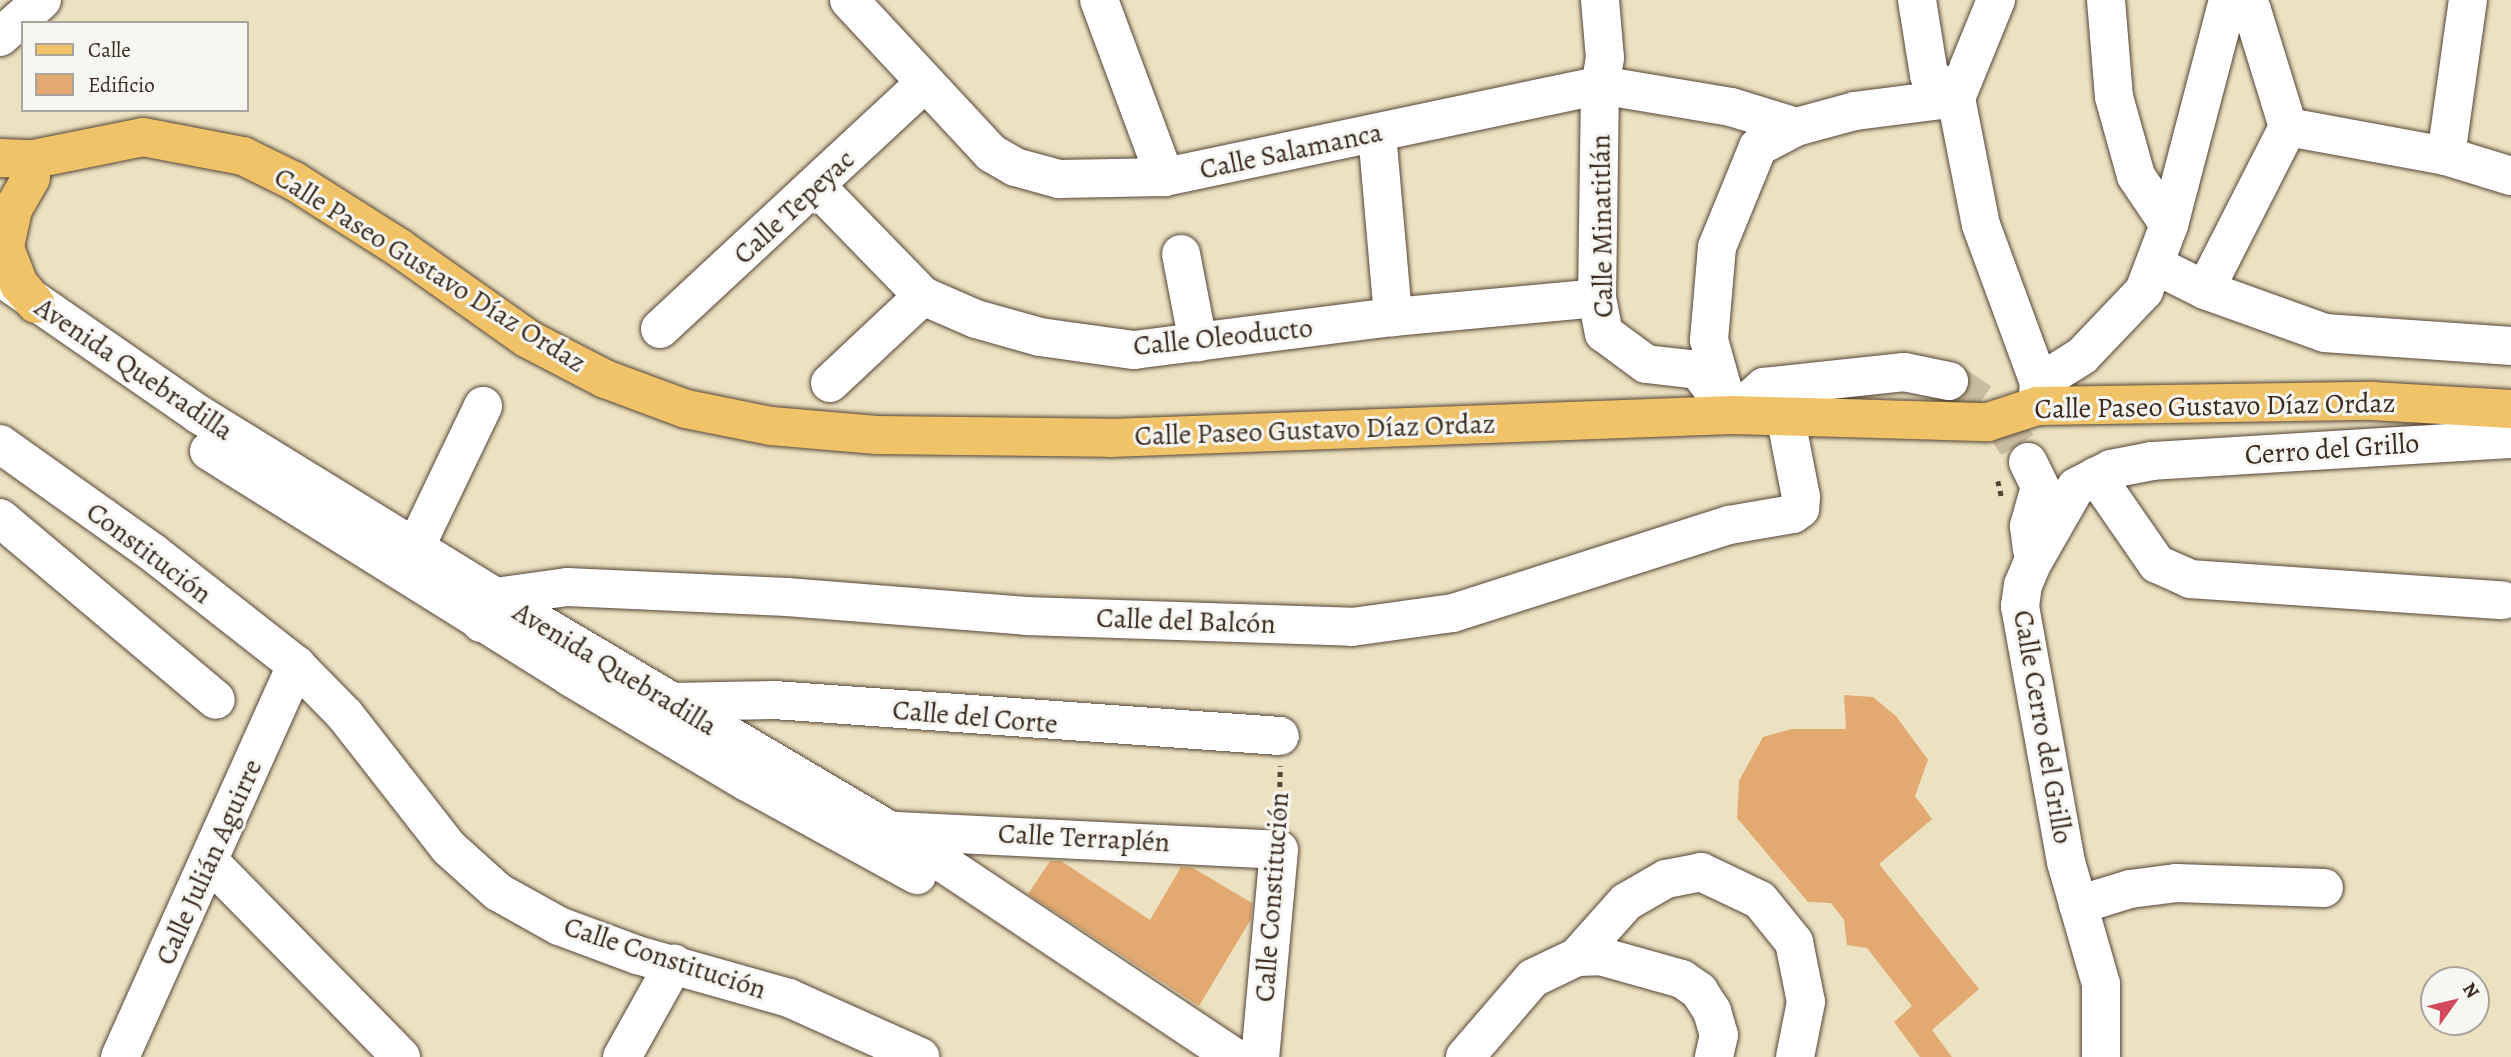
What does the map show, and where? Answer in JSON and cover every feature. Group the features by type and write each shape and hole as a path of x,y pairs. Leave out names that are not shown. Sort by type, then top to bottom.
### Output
{"main road":[{"name":"Calle Paseo Gustavo Díaz Ordaz","path":"10,174 34,159 143,137 243,156 294,181 528,339 605,379 686,409 771,426 877,435 1111,438 1732,415 1786,420 1988,422 2038,395 2372,401 2511,409"},
{"path":"10,174 13,209 5,248 19,284 18,305"}],"street":[{"path":"0,37 43,0"},
{"name":"Calle Salamanca","path":"849,0 991,153 1015,167 1059,179 1164,177 1600,85 1731,107 1796,127"},
{"path":"1099,0 1164,177"},
{"name":"Calle Minatitlán","path":"1600,0 1605,58 1600,85 1597,298 1604,333 1611,342 1646,364 1698,370 1732,415"},
{"path":"1917,0 1929,75 1956,98"},
{"path":"1996,0 1956,98 1981,225 2038,395 2082,356 2144,291 2169,225 2228,0"},
{"path":"2106,0 2114,97 2136,176 2169,225"},
{"path":"2205,290 2288,127 2252,10 2243,0"},
{"path":"2446,156 2468,0"},
{"name":"Calle Tepeyac","path":"660,329 817,187 925,83"},
{"path":"1949,381 1904,372 1764,387 1732,415 1712,362 1709,340 1717,247 1758,147 1796,127 1855,111 1956,98"},
{"path":"2288,127 2446,156 2511,176"},
{"path":"1377,133 1393,317"},
{"name":"Calle Oleoducto","path":"817,187 923,296 975,319 1040,337 1134,350 1393,317 1597,298"},
{"path":"1181,254 1198,342"},
{"path":"2155,265 2205,290 2325,333 2511,346"},
{"name":"Avenida Quebradilla","path":"0,276 18,305 198,414 408,560 747,782 958,895 1201,1057"},
{"path":"830,383 923,296"},
{"path":"408,560 483,406"},
{"name":"Calle del Balcón","path":"488,610 567,587 787,597 1026,616 1352,627 1452,613 1729,525 1793,514 1800,509 1801,497 1786,420"},
{"name":"Cerro del Grillo","path":"2152,461 2511,439"},
{"name":"Constitución","path":"0,444 152,552 296,665"},
{"path":"2028,461 2040,487 2029,526 2034,562"},
{"name":"Calle Cerro del Grillo","path":"2101,1057 2101,984 2078,905 2022,622 2023,585 2076,487 2096,476 2152,461"},
{"path":"2096,476 2157,564 2190,579 2502,600"},
{"path":"0,518 216,700"},
{"name":"Avenida Quebradilla","path":"488,610 671,702 889,831 1023,913 1234,1057"},
{"name":"Calle Julián Aguirre","path":"120,1057 210,862 296,665"},
{"name":"Calle Constitución","path":"296,665 345,715 449,848 498,892 559,926 789,998 920,1057"},
{"name":"Calle del Corte","path":"671,702 774,700 1280,736"},
{"name":"Calle Terraplén","path":"889,831 1279,849"},
{"name":"Calle Constitución","path":"1260,1057 1279,849"},
{"path":"210,862 383,1050"},
{"path":"1465,1057 1533,978 1577,957 1626,902 1666,879 1701,872 1760,900 1794,942 1806,1002 1795,1057"},
{"path":"2078,905 2130,889 2176,883 2323,888"},
{"path":"1577,957 1600,956 1682,979 1699,991 1712,1011 1719,1035 1714,1057"},
{"path":"622,1057 674,964"}],"path":[{"name":"Calle Constitución","path":"1279,849 1280,736"}],"building":[{"path":"1844,695 1873,697 1896,716 1928,760 1915,796 1932,819 1879,864 1979,989 1932,1030 1952,1057 1920,1057 1894,1022 1912,1006 1867,948 1847,945 1844,920 1831,903 1808,902 1737,818 1739,781 1763,737 1792,729 1846,729"},
{"path":"1050,861 1061,861 1150,920 1181,867 1193,868 1252,903 1251,919 1199,1006 1028,894"}],"tunnel":[{"path":"1949,381 1997,413 2028,462"}]}
